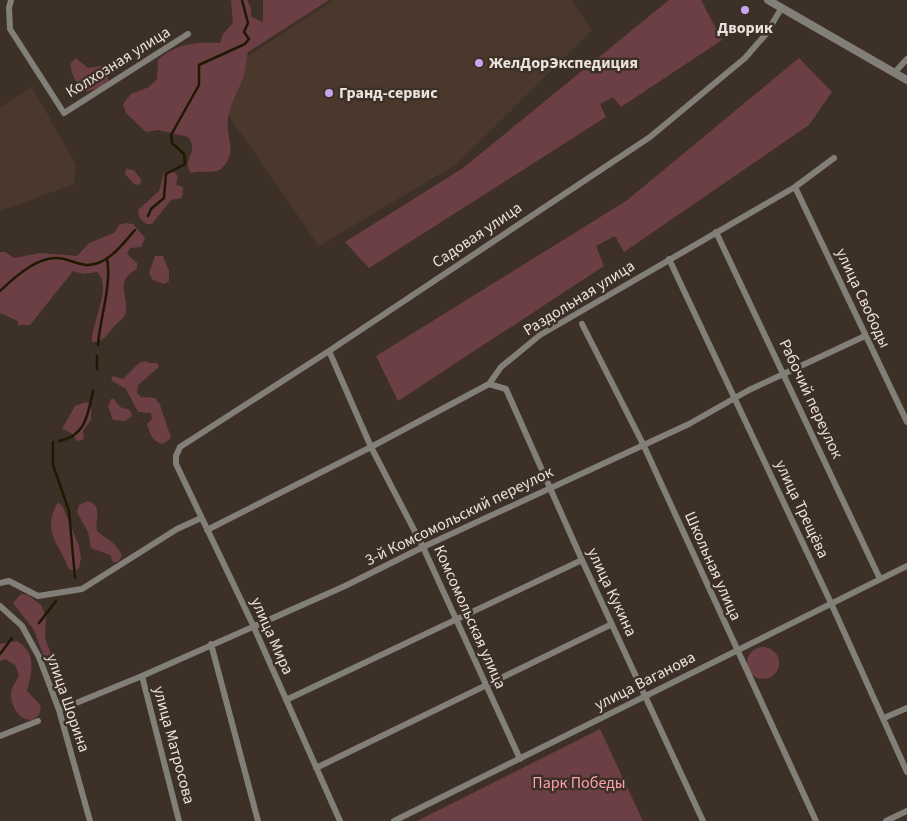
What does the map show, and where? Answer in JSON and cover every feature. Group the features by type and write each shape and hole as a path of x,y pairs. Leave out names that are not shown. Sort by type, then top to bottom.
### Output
{"street":[{"name":"Колхозная улица","path":"11,0 9,8 10,28 64,113 188,34"},
{"path":"768,0 907,80"},
{"name":"Садовая улица","path":"176,464 177,452 183,444 329,351 650,137 746,58 766,34 781,9"},
{"path":"896,72 907,59"},
{"name":"Раздольная улица","path":"207,530 371,447 489,384 501,367 540,335 795,186 834,158"},
{"name":"улица Свободы","path":"795,186 907,422"},
{"name":"Рабочий переулок","path":"716,232 880,579"},
{"name":"улица Трещёва","path":"669,258 831,603 907,772"},
{"name":"Школьная улица","path":"582,324 643,444 816,821"},
{"name":"3-й Комсомольский переулок","path":"59,710 142,676 253,625 345,586 423,547 689,424 735,400 749,390 865,336"},
{"name":"Комсомольская улица","path":"329,351 371,447 423,547 520,759"},
{"name":"улица Кукина","path":"489,384 506,389 549,488 703,821"},
{"path":"900,406 907,402"},
{"name":"улица Мира","path":"176,464 253,625 340,821"},
{"path":"0,583 9,582 38,596 82,589 178,529 201,518"},
{"path":"286,700 582,560"},
{"name":"улица Ваганова","path":"394,821 907,566"},
{"name":"улица Шорина","path":"0,606 26,632 39,657 59,710 90,821"},
{"path":"316,768 486,687 612,624"},
{"path":"212,644 258,821"},
{"name":"улица Матросова","path":"142,676 179,821"},
{"path":"884,718 907,708"},
{"path":"0,736 38,721"},
{"path":"886,821 907,811"}],"shaded area":[{"path":"334,0 571,0 592,30 457,164 319,246 206,83"},
{"path":"32,87 76,165 74,184 0,211 0,107"}],"green space":[{"path":"231,0 247,0 251,8 251,17 263,22 263,0 329,0 248,52 244,75 228,118 229,156 221,169 211,172 191,173 188,164 192,147 188,137 158,130 146,132 126,113 123,104 131,94 149,87 157,79 158,60 171,50 195,43 220,43 223,34 233,23"},
{"path":"669,0 701,0 722,40 621,107 613,97 600,104 606,117 369,268 345,242 463,168"},
{"path":"76,58 88,68 107,65 108,81 98,88 87,92 77,83 73,76 71,63"},
{"path":"799,58 832,92 809,125 624,252 615,236 596,246 604,266 398,401 376,356 626,201"},
{"path":"126,169 134,170 142,181 139,185 134,184 125,174"},
{"path":"174,172 178,176 176,185 183,187 182,198 171,200 152,224 146,224 139,217 138,210 159,191 164,173"},
{"path":"125,223 133,224 145,238 141,247 130,248 127,254 137,263 137,269 125,279 125,315 103,339 92,342 103,286 97,272 83,274 73,271 30,325 18,325 18,321 0,313 0,252 5,252 14,258 40,253 77,256 89,243 114,233 119,225"},
{"path":"155,256 163,256 169,271 169,281 164,284 153,280 149,273"},
{"path":"145,361 157,363 159,367 138,385 137,393 141,397 155,398 160,405 171,438 163,444 156,441 149,431 147,424 152,419 151,413 138,412 126,389 111,380 113,376 123,379 139,363"},
{"path":"111,399 114,399 120,407 130,410 132,416 125,421 113,420 108,406"},
{"path":"86,402 91,404 91,420 83,431 84,439 77,441 71,433 62,429 75,406"},
{"path":"88,501 97,510 97,531 115,544 120,551 122,556 118,562 113,562 110,555 91,548 88,532 77,512 79,505"},
{"path":"58,502 63,507 79,546 81,558 79,568 75,571 69,569 51,529 53,512"},
{"path":"21,594 28,595 41,605 46,617 45,638 66,695 62,697 58,695 34,630 13,603"},
{"path":"17,641 28,651 30,657 31,670 27,691 41,706 39,715 32,720 23,718 12,704 11,691 19,675 15,665 5,659 0,661 0,644"},
{"path":"763,647 769,648 774,652 778,657 778,669 774,674 769,678 763,679 757,678 752,674 748,669 747,663 748,657 752,652 757,648"},
{"name":"Парк Победы","path":"600,729 643,821 417,821"}],"waterway":[{"path":"148,216 151,209 164,198 166,174 185,164 184,154 172,143 171,135 199,85 199,65 245,44 249,39 244,32 248,23 242,0"},
{"path":"0,291 29,268 46,260 64,259 89,265 103,261 118,249 135,230"},
{"path":"98,345 107,290 107,258"},
{"path":"97,356 97,369"},
{"path":"59,441 68,438 80,429 87,416 93,391"},
{"path":"53,442 53,465 69,511 75,578"},
{"path":"39,623 56,601"},
{"path":"0,654 12,638"}],"place":[{"name":"Дворик","path":"745,10"},
{"name":"ЖелДорЭкспедиция","path":"479,63"},
{"name":"Гранд-сервис","path":"329,93"}]}
